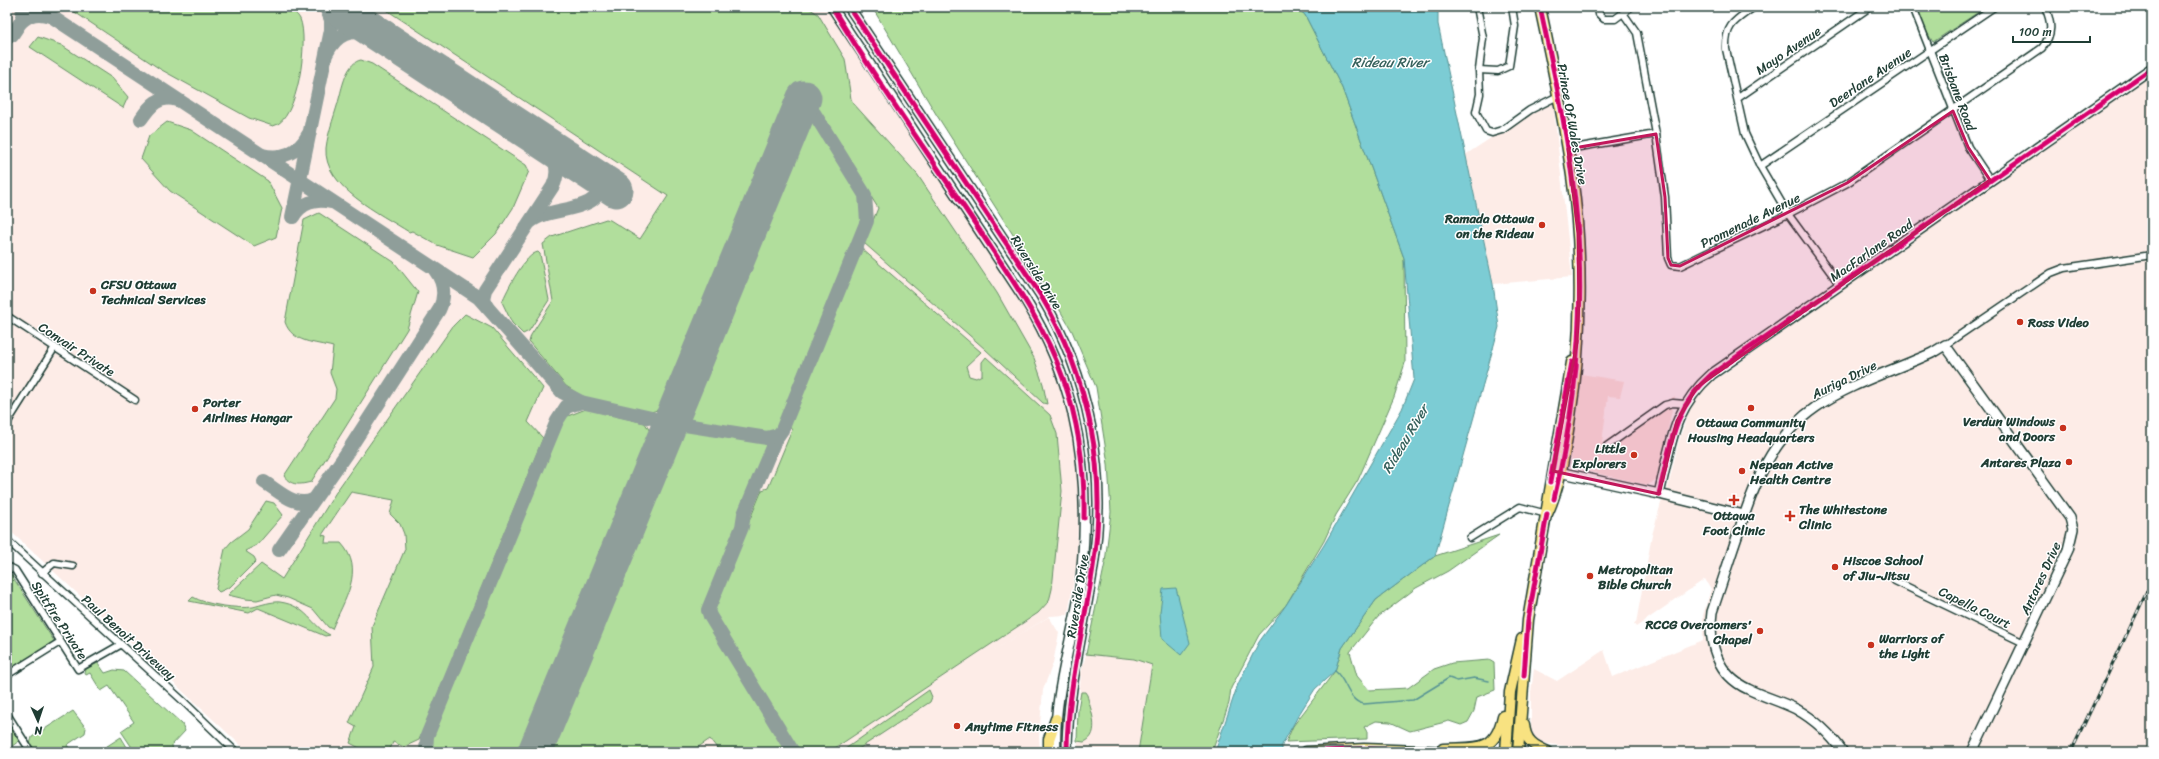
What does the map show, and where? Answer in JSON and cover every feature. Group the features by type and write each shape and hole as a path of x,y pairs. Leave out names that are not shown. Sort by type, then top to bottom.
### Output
{"main road":[{"name":"Prince Of Wales Drive","path":"1506,752 1510,692 1528,620 1546,514 1556,472 1577,342 1579,299 1578,234 1568,149 1540,7"},
{"name":"Prince Of Wales Drive","path":"1518,752 1519,717 1523,691 1528,620"},
{"path":"1513,677 1523,691 1526,737 1538,748 1548,752"},
{"path":"1423,751 1488,745 1496,738 1500,730 1506,702 1510,692"},
{"path":"1049,752 1049,739 1056,719"},
{"path":"1306,752 1335,750 1451,752"}],"street":[{"name":"Riverside Drive","path":"832,7 1026,301 1047,339 1063,378 1075,421 1080,447 1084,510 1081,585 1056,719 1056,752"},
{"name":"Riverside Drive","path":"849,7 1040,294 1063,338 1080,379 1095,444 1099,511 1093,567 1068,720 1067,752"},
{"path":"1477,7 1484,38 1479,70 1481,89 1476,112 1484,128 1489,132 1502,130 1530,110 1558,96"},
{"path":"1479,70 1498,71 1509,66 1515,26 1512,7"},
{"path":"1598,7 1599,14 1604,19 1615,19 1631,7"},
{"path":"1754,7 1734,21 1728,29 1726,38 1726,49 1745,134 1760,166 1788,214 1840,285"},
{"name":"Mayo Avenue","path":"1738,98 1870,7"},
{"name":"Brisbane Road","path":"1913,7 1968,147 1990,180"},
{"name":"Deerlane Avenue","path":"1760,166 1994,7"},
{"name":"Promenade Avenue","path":"1623,13 1637,33 1656,134 1665,197 1668,258 1671,266 1680,266 1788,214 1847,183 2042,48 2048,39 2051,30 2050,20 2045,7"},
{"name":"MacFarlane Road","path":"1659,494 1672,437 1685,404 1698,387 1712,374 2152,68"},
{"path":"1568,149 1656,134"},
{"name":"Auriga Drive","path":"1843,752 1820,726 1797,710 1747,689 1737,682 1721,665 1711,642 1710,627 1712,612 1744,515 1765,463 1777,445 1798,421 1829,399 1932,354 2051,273 2064,268 2152,255"},
{"name":"Convair Private","path":"7,316 135,400"},
{"name":"Antares Drive","path":"1945,345 2070,518 2073,529 2068,550 1972,752"},
{"path":"7,423 55,347"},
{"path":"1607,446 1665,405 1673,403 1685,404"},
{"path":"1556,472 1659,494 1744,515"},
{"path":"1470,538 1520,507 1546,514"},
{"name":"Paul Benoit Driveway","path":"7,540 182,700 236,752"},
{"path":"42,573 54,563 73,566"},
{"name":"Spitfire Private","path":"7,566 15,570 78,669 120,644"},
{"name":"Capella Court","path":"1894,581 2024,643"},
{"path":"7,675 60,642"},
{"path":"1062,682 1073,684"},
{"path":"7,714 31,752"}],"highlighted area":[{"path":"1953,111 1968,147 1990,180 1697,387 1677,421 1659,494 1553,471 1577,342 1579,299 1578,233 1568,149 1656,134 1665,197 1668,258 1671,265 1680,266 1847,183"}],"shaded area":[{"path":"7,7 826,7 1023,303 1044,341 1064,394 1076,449 1079,488 1077,560 1068,615 1050,616 990,652 1049,617 1059,633 1053,663 1043,690 1039,736 1040,752 248,752 7,528"},
{"path":"2152,73 2152,752 1614,752 1541,743 1534,738 1531,731 1531,692 1534,669 1557,681 1604,650 1613,677 1703,640 1703,615 1711,589 1705,579 1636,627 1633,623 1636,623 1652,535 1661,503 1667,492 1678,444 1689,410 1705,387"},
{"path":"1553,101 1572,277 1493,284 1465,155 1529,113"},
{"path":"1581,374 1624,381 1620,397 1608,396 1602,443 1675,396 1657,479 1648,485 1579,469 1571,458"},
{"path":"1086,654 1134,659 1152,665 1138,752 1078,752 1077,727 1081,673"}],"green space":[{"path":"67,7 286,7 296,13 299,17 302,29 302,61 295,96 282,121 273,126 249,118 160,69"},
{"path":"382,7 807,7 818,14 845,59 851,99 853,103 917,174 997,293 1034,358 1043,384 1047,404 1043,403 985,349 864,243 878,208 812,101 796,94 667,407 648,413 585,398 566,386 529,342 531,335 553,301 543,244 552,237 606,219 640,239 668,196"},
{"path":"872,7 1296,7 1305,15 1342,88 1404,258 1405,363 1394,397 1358,480 1336,515 1324,541 1286,605 1259,635 1231,688 1229,703 1212,752 1138,752 1152,665 1134,659 1086,654 1105,563 1111,512 1108,464 1096,387 1072,331 1047,288 936,114"},
{"path":"1917,7 1986,7 1933,42 1924,28"},
{"path":"38,37 61,45 112,78 128,97 123,108 30,47"},
{"path":"361,60 372,64 526,165 529,171 513,208 496,234 473,257 437,245 412,231 409,232 356,198 334,175 328,162 326,148 328,135 349,69 356,62"},
{"path":"805,119 815,120 860,196 863,212 861,227 779,425 770,434 766,434 691,422 683,417"},
{"path":"167,122 191,130 268,181 282,208 276,237 254,246 170,191 141,159 149,136"},
{"path":"319,213 394,262 418,292 407,329 311,482 296,484 290,482 284,476 335,398 336,389 330,373 333,347 299,338 288,329 285,322 304,220"},
{"path":"862,249 981,352 966,366 969,376 976,378 982,375 982,362 986,357 1050,415 1057,434 1062,491 1052,589 1049,601 1038,613 829,752 798,752 715,619 713,608 762,490 768,488 792,430 788,425"},
{"path":"538,252 540,254 549,300 529,331 523,334 512,323 502,302 512,281 522,266 533,254"},
{"path":"465,314 492,328 543,388 528,422 543,438 419,740 404,747 393,742 389,752 367,752 350,743 356,727 349,723 374,667 372,626 405,549 404,534 400,524 390,514 394,500 351,492 322,535 326,536 325,543 341,543 348,553 352,564 352,574 347,596 332,629 328,627 313,609 288,598 276,595 257,600 228,595 261,564 282,579 338,489 453,326"},
{"path":"586,409 645,423 654,438 525,752 433,752 430,744 565,417"},
{"path":"688,430 764,442 767,448 702,612 788,752 720,752 710,739 691,752 545,752 678,433"},
{"path":"266,501 274,503 283,515 257,545 245,551 254,557 256,561 230,587 219,592 216,589 225,549 231,542 248,529"},
{"path":"1499,535 1448,571 1416,588 1378,617 1350,652 1357,676 1369,690 1408,688 1434,669 1452,663 1489,660 1494,663 1495,690 1477,697 1474,711 1468,722 1461,725 1449,721 1410,731 1390,722 1376,721 1364,727 1367,732 1367,739 1286,742 1293,726 1335,671 1342,648 1376,600 1435,556"},
{"path":"7,568 54,641 7,672"},
{"path":"193,597 206,602 231,607 253,607 266,603 277,602 289,604 303,612 318,627 330,635 325,636 258,608 249,613 189,601"},
{"path":"98,663 105,673 114,670 124,671 182,724 185,731 172,745 173,752 135,752 121,731 134,722 109,686 101,691 90,673 86,675 85,673 86,669"},
{"path":"929,690 932,697 930,702 854,752 841,752"},
{"path":"1081,692 1085,692 1087,695 1094,727 1089,739 1084,742 1077,741 1078,709"},
{"path":"73,711 86,728 85,733 67,745 69,748 63,752 34,752 30,744 32,737"},
{"path":"7,721 19,741 7,750"},
{"path":"121,737 130,752 98,752"}],"water":[{"name":"Rideau River","path":"1296,7 1438,7 1438,24 1493,284 1499,327 1435,556 1376,600 1342,648 1335,671 1315,689 1298,716 1282,745 1282,752 1215,752 1238,684 1259,642 1286,605 1324,545 1402,409 1414,379 1404,258 1342,88 1305,15"},
{"path":"1176,588 1190,643 1181,655 1162,639 1160,612 1163,589"}],"waterway":[{"path":"1335,671 1354,699 1364,704 1413,700 1449,678 1457,681 1474,678 1489,681"}],"taxiway":[{"path":"12,35 22,20 23,7"},
{"path":"37,7 479,298 562,392 581,402 660,420 667,416 678,403 695,360"},
{"path":"292,217 331,30 331,20 326,7"},
{"path":"21,22 34,14 50,16"},
{"path":"327,53 336,40 347,33 359,32 372,35 385,41 419,64"},
{"path":"141,119 156,102 165,99 177,100"},
{"path":"784,151 801,114 808,111 814,113 865,195 867,221 782,430 775,440 744,514 742,527 708,610 710,616 793,752"},
{"path":"487,307 483,299 485,290 553,186 556,174 555,163 551,154 534,138 504,119"},
{"path":"262,155 276,157 289,154 300,146 308,135"},
{"path":"530,222 549,213 584,204 593,199 599,192 601,181 600,173 592,162 587,159 566,156 547,145"},
{"path":"293,217 300,208 314,201 331,202"},
{"path":"279,550 346,454 439,310 443,300 443,289 435,270"},
{"path":"426,752 427,736 557,421 566,407 581,402"},
{"path":"649,479 669,432 675,426 685,425 767,438 778,435"},
{"path":"641,491 650,470"},
{"path":"264,482 288,498 300,502 313,500"},
{"path":"534,752 543,730"}],"runway":[{"path":"337,7 616,190"},
{"path":"535,752 804,98"}],"railway":[{"path":"2071,752 2152,581"}],"cycle path":[{"path":"832,7 886,92 1015,284 1037,320 1055,358 1069,395 1080,447 1084,518"},
{"path":"849,7 1040,294 1057,326 1071,358 1082,392 1096,460 1098,496 1097,531 1093,567 1073,682 1067,752"},
{"path":"1540,7 1566,134 1577,217 1579,258 1578,339 1575,379 1563,459 1554,499"},
{"path":"1659,494 1670,444 1681,414 1699,387 1712,374 2152,68"},
{"path":"1550,482 1572,362"},
{"path":"1524,676 1528,620 1547,514"},
{"path":"1306,752 1364,749 1451,752"}],"place":[{"name":"Ramada Ottawa on the Rideau","path":"1542,225"},
{"name":"CFSU Ottawa Technical Services","path":"93,291"},
{"name":"Ross Video","path":"2020,322"},
{"name":"Ottawa Community Housing Headquarters","path":"1751,408"},
{"name":"Porter Airlines Hangar","path":"195,409"},
{"name":"Verdun Windows and Doors","path":"2063,428"},
{"name":"Little Explorers","path":"1634,455"},
{"name":"Antares Plaza","path":"2069,462"},
{"name":"Nepean Active Health Centre","path":"1742,471"},
{"name":"Ottawa Foot Clinic","path":"1734,500"},
{"name":"The Whitestone Clinic","path":"1790,516"},
{"name":"Hiscoe School of Jiu-Jitsu","path":"1835,567"},
{"name":"Metropolitan Bible Church","path":"1590,576"},
{"name":"RCCG Overcomers' Chapel","path":"1760,631"},
{"name":"Warriors of the Light","path":"1871,645"},
{"name":"Anytime Fitness","path":"957,726"}]}
